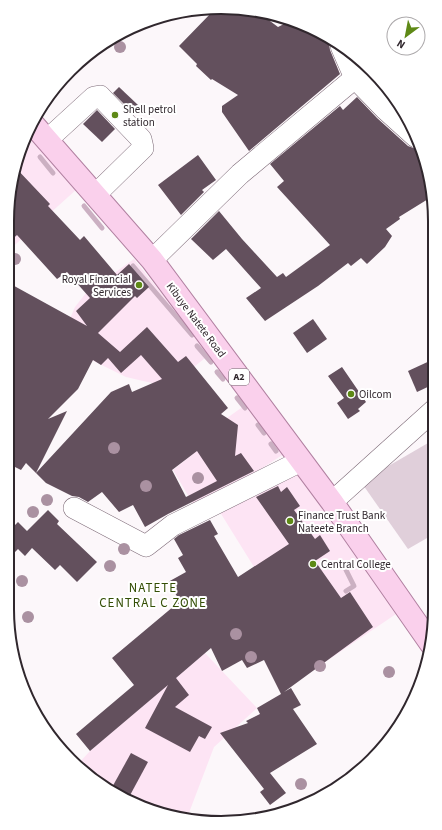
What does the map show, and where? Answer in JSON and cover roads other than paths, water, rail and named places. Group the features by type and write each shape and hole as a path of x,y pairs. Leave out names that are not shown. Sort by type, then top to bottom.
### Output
{"main road":[{"name":"Kibuye Natete Road","path":"36,127 152,260 332,502 426,637"}],"street":[{"path":"355,64 385,109 407,129"},
{"path":"152,260 240,174 362,72"},
{"path":"47,140 94,97 100,96 141,139 143,148 95,196"},
{"path":"332,502 428,415"},
{"path":"74,508 146,546 173,525 301,461"}],"waterway":[{"path":"40,157 53,173"},
{"path":"84,206 102,228"},
{"path":"133,266 192,335"},
{"path":"197,346 211,362"},
{"path":"217,372 223,379"},
{"path":"237,398 245,408"},
{"path":"258,425 264,433"},
{"path":"271,444 276,451"},
{"path":"346,570 354,586 346,591"}],"place":[{"name":"Shell petrol station","path":"115,115"},
{"name":"Royal Financial Services","path":"139,285"},
{"name":"Oilcom","path":"351,394"},
{"name":"Finance Trust Bank Nateete Branch","path":"290,521"},
{"name":"Central College","path":"313,564"}],"district":[{"name":"NATETE CENTRAL C ZONE","path":"153,596"}]}
